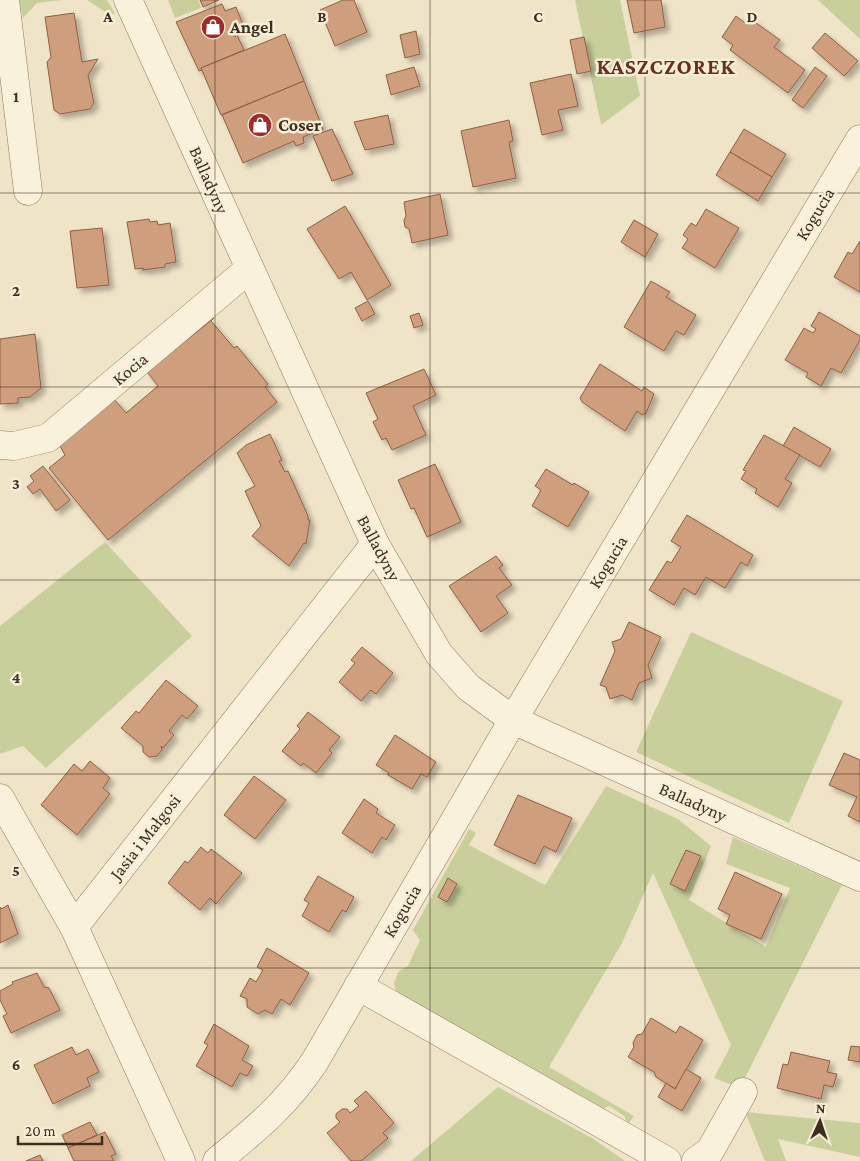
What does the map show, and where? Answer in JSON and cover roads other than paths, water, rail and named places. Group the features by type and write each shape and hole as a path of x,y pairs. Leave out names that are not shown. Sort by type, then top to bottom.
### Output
{"street":[{"path":"5,0 28,191"},
{"name":"Balladyny","path":"128,0 375,544 439,654 468,687 513,720 860,878"},
{"name":"Kogucia","path":"217,1161 275,1113 296,1089 315,1061 513,720 860,139"},
{"name":"Kocia","path":"0,445 14,446 48,438 249,269"},
{"name":"Jasia i Małgosi","path":"74,927 375,544"},
{"path":"0,798 74,927 181,1161"},
{"path":"358,986 666,1161"},
{"path":"696,1161 710,1150 743,1092"}],"place":[{"name":"Angel","path":"213,27"},
{"name":"Coser","path":"260,125"}],"district":[{"name":"KASZCZOREK","path":"666,66"}]}
